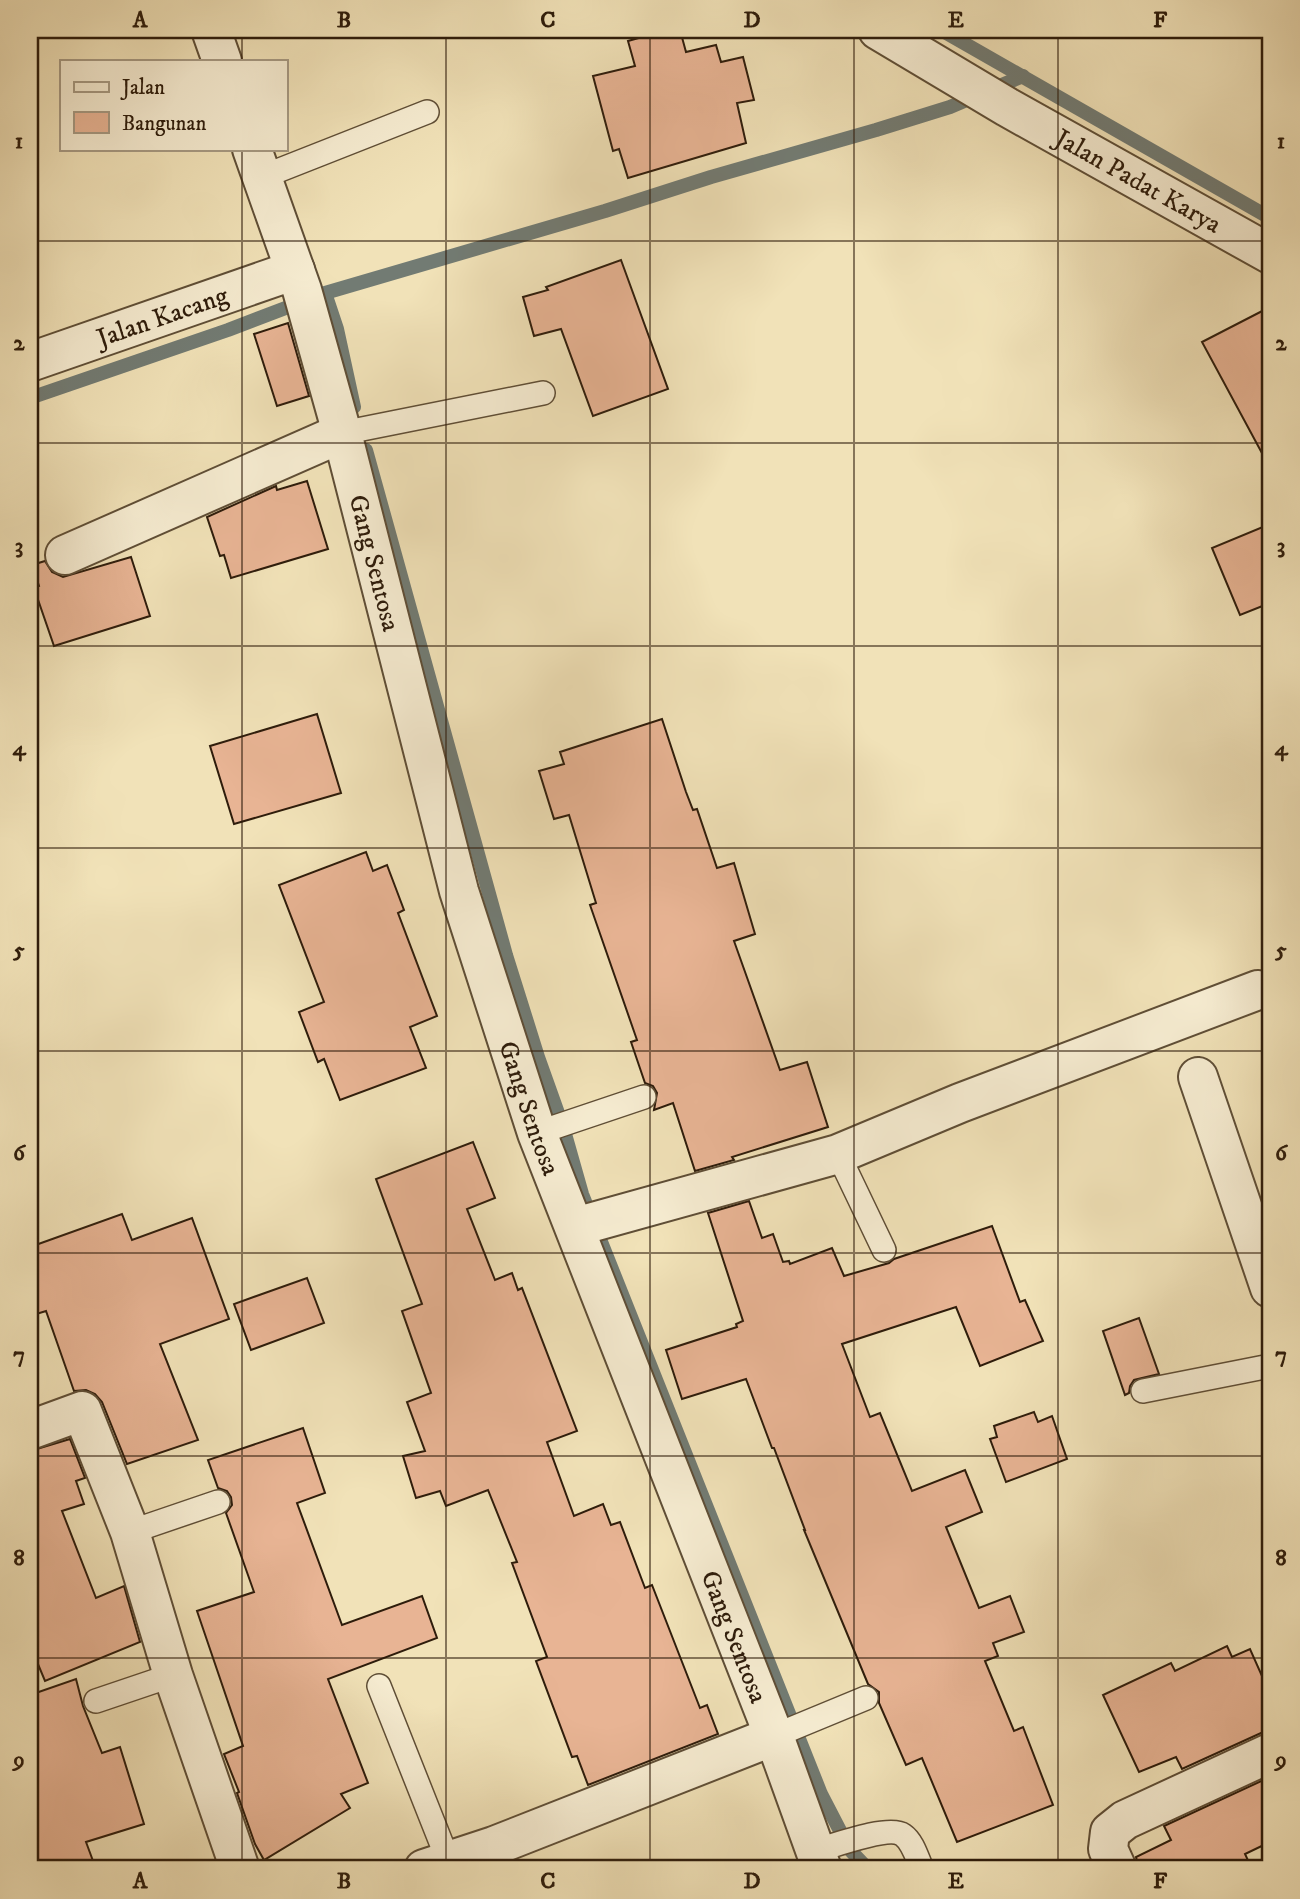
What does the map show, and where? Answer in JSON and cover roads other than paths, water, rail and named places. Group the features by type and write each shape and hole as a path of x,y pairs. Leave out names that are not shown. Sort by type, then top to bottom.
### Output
{"street":[{"path":"211,30 222,60"},
{"name":"Jalan Padat Karya","path":"878,30 1007,107 1270,254"},
{"name":"Gang Sentosa","path":"257,163 302,294 357,430 458,891 537,1133 588,1222 819,1860"},
{"name":"Jalan Kacang","path":"30,362 302,294"},
{"path":"65,555 357,430"},
{"path":"588,1222 838,1154 960,1103 1258,990"},
{"path":"1198,1077 1270,1288"},
{"path":"30,1430 82,1410 130,1532 173,1675 240,1869"},
{"path":"436,1865 500,1858 774,1736"},
{"path":"1117,1869 1108,1849 1110,1832 1125,1820 1270,1753"}],"lane":[{"path":"257,163 427,112"},
{"path":"357,430 543,393"},
{"path":"537,1133 644,1097"},
{"path":"838,1154 884,1250"},
{"path":"1143,1391 1270,1366"},
{"path":"130,1532 218,1502"},
{"path":"96,1701 173,1675"},
{"path":"379,1686 436,1865"},
{"path":"774,1736 866,1699"},
{"path":"819,1860 890,1830 903,1835 922,1869"}],"waterway":[{"path":"941,30 1270,218"},
{"path":"354,407 337,329 325,293 950,107 1023,76"},
{"path":"30,398 304,301"},
{"path":"366,450 506,955 563,1127 582,1194 821,1794 850,1850 868,1869"}]}
